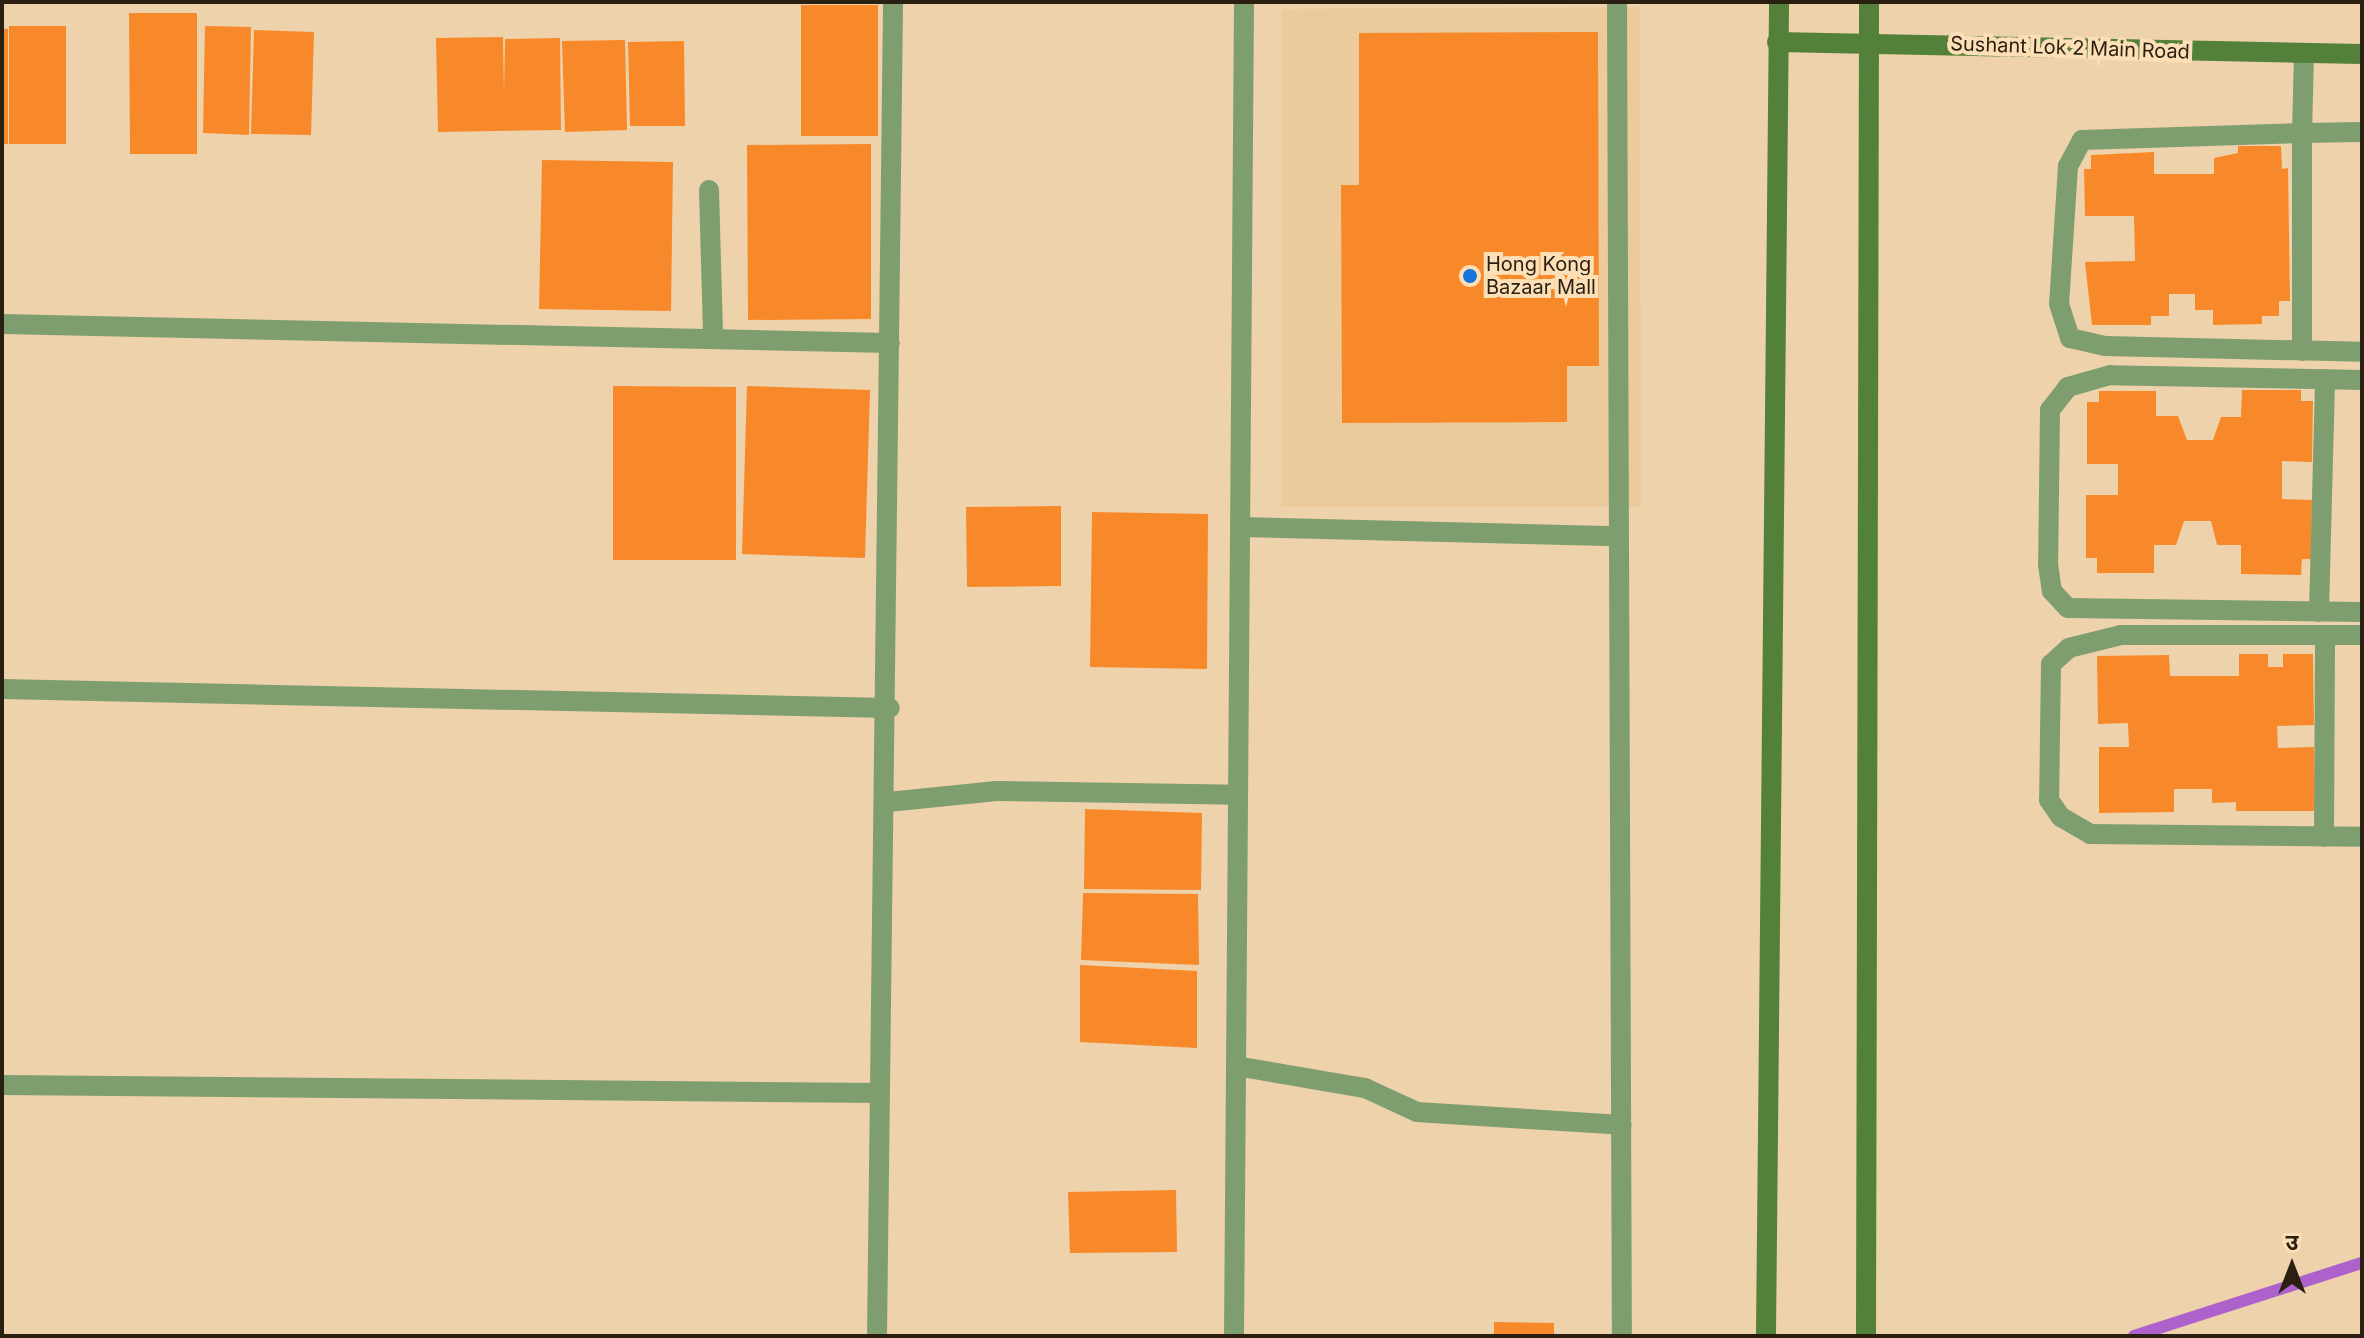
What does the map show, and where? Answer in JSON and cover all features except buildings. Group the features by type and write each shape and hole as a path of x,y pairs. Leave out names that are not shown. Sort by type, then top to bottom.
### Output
{"main road":[{"path":"1766,1336 1779,2"},
{"path":"1866,1336 1869,2"},
{"name":"Sushant Lok 2 Main Road","path":"1777,42 1870,41 2362,54"}],"street":[{"path":"877,1336 879,1093 890,708 893,2"},
{"path":"1234,1336 1244,2"},
{"path":"1617,2 1622,1336"},
{"path":"2302,351 2304,53"},
{"path":"2362,132 2082,140 2068,166 2059,304 2070,338 2105,346 2362,352"},
{"path":"709,190 713,337"},
{"path":"2,324 890,343"},
{"path":"2362,380 2110,375 2068,387 2050,410 2048,564 2052,591 2068,608 2362,612"},
{"path":"2319,612 2325,379"},
{"path":"1241,527 1618,536"},
{"path":"2362,635 2121,635 2069,648 2051,664 2049,800 2061,817 2090,834 2362,837"},
{"path":"2324,837 2325,635"},
{"path":"2,689 890,708"},
{"path":"888,802 996,791 1238,795"},
{"path":"1236,1066 1365,1088 1417,1112 1622,1125"},
{"path":"2,1085 879,1093"}],"shaded area":[{"path":"1640,7 1641,507 1281,507 1281,9"}],"waterway":[{"path":"2134,1336 2362,1263"}],"place":[{"name":"Hong Kong Bazaar Mall","path":"1470,276"}]}
